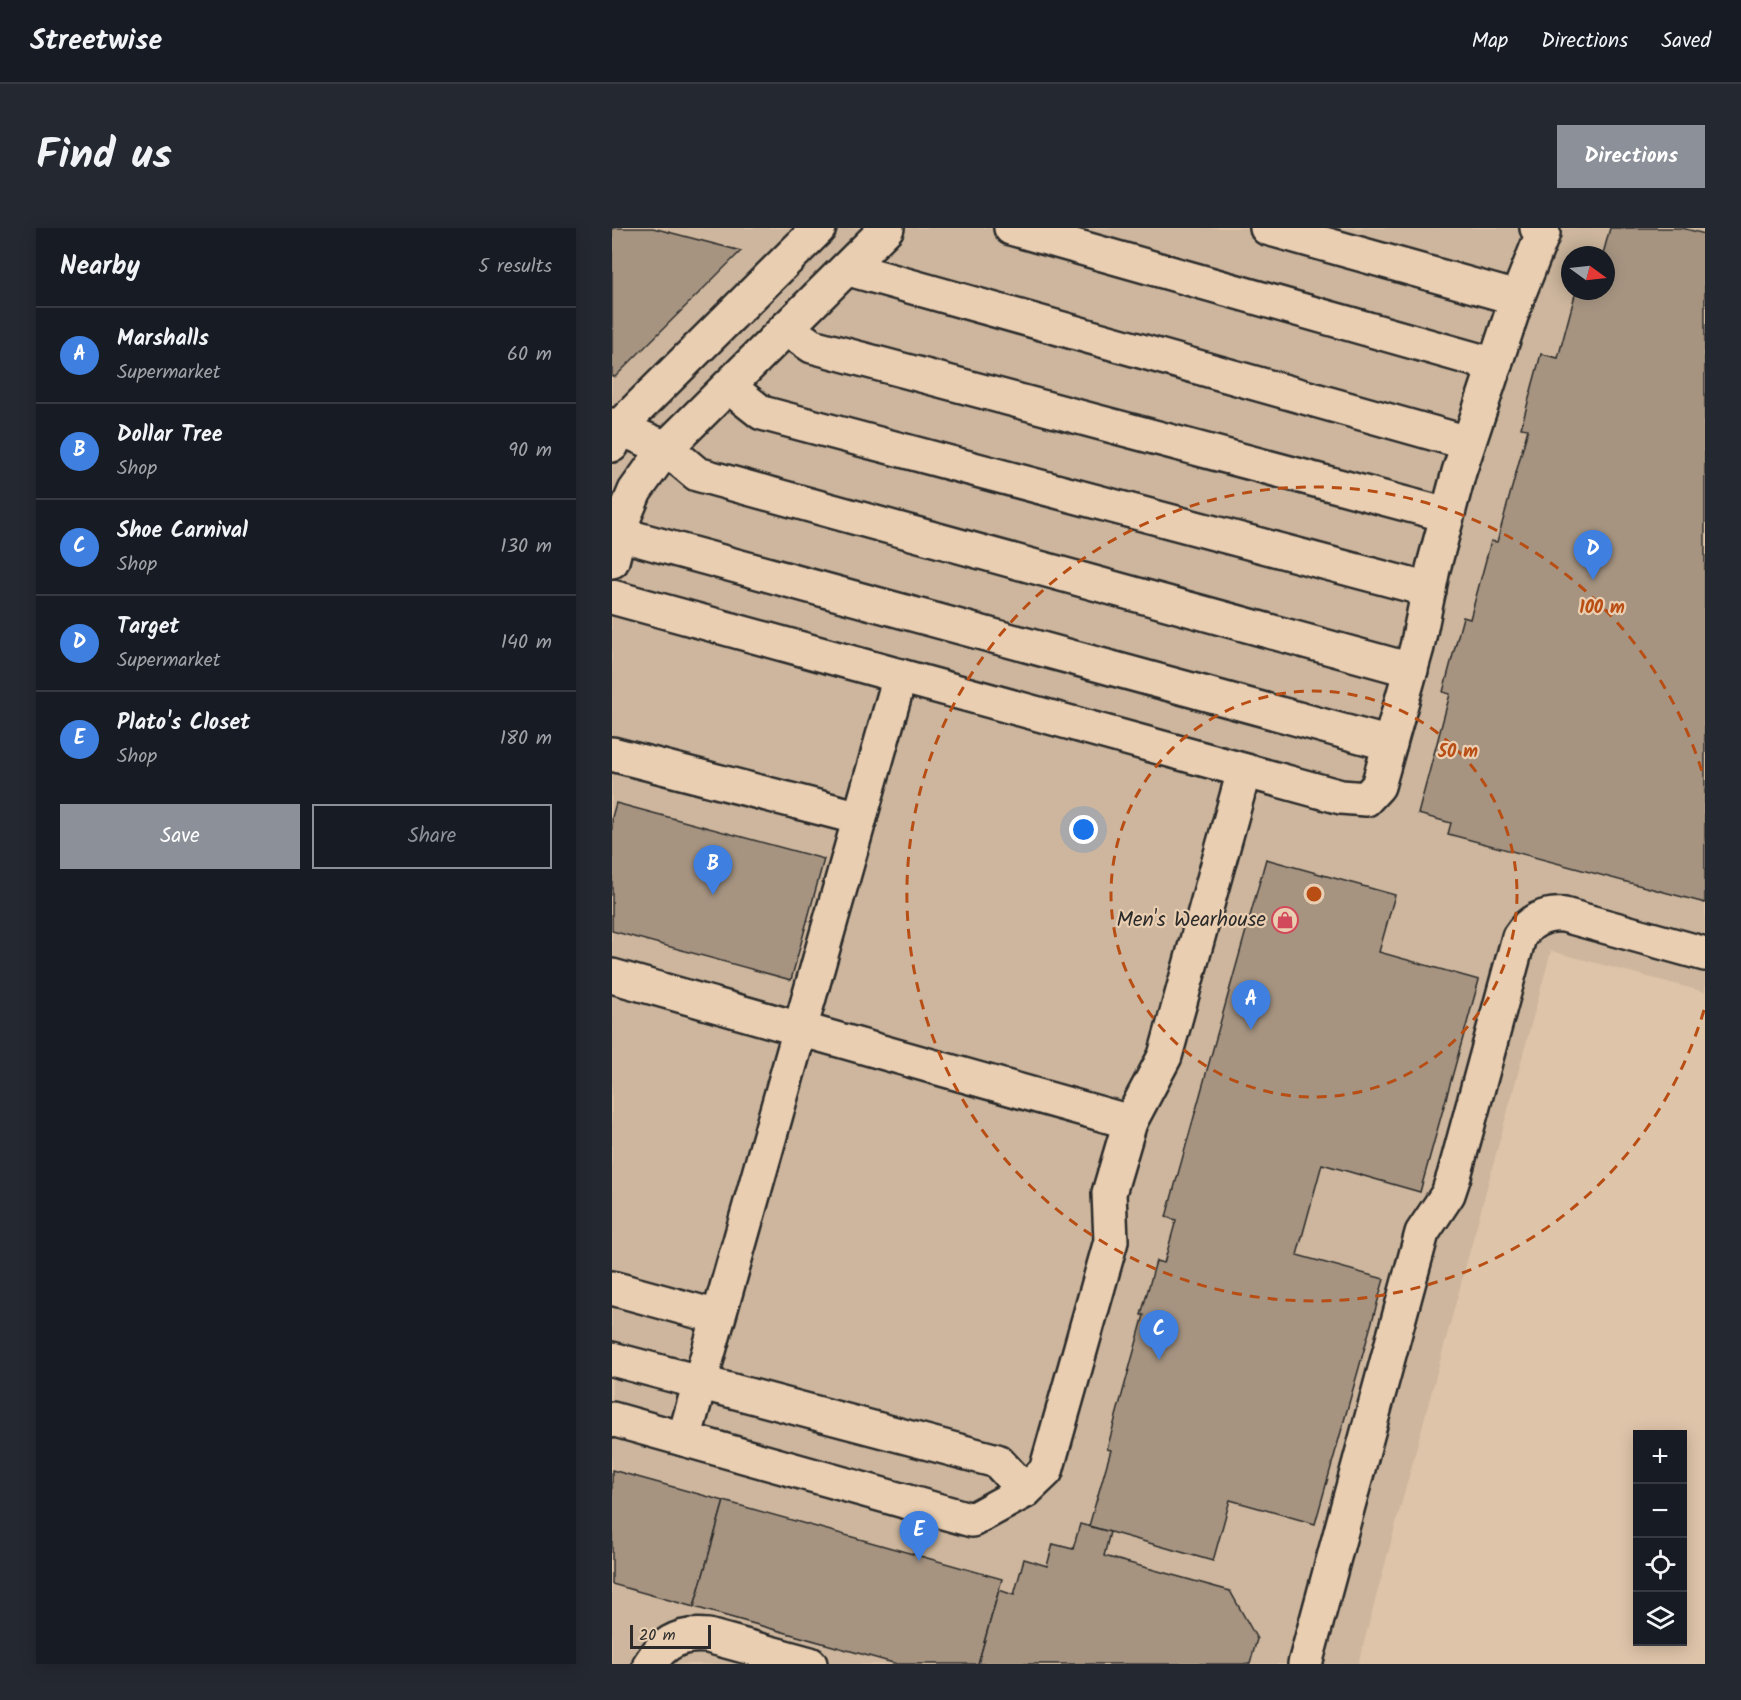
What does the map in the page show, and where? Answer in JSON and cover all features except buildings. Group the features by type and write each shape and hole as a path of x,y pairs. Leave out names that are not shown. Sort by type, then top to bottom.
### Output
{"lane":[{"path":"819,228 614,432 666,448 697,474 1411,670"},
{"path":"887,228 849,269 786,328 666,448 635,491 616,547 1390,744"},
{"path":"1011,228 1495,365"},
{"path":"1269,228 1345,238 1516,298"},
{"path":"612,597 1341,797 1366,799 1378,786 1411,670 1447,515 1468,443 1516,298 1543,233 1538,228"},
{"path":"849,269 1468,443"},
{"path":"786,328 812,346 1447,515"},
{"path":"729,387 762,413 1429,590"},
{"path":"684,1439 900,676"},
{"path":"612,754 860,818"},
{"path":"612,1419 972,1520 1025,1491 1046,1471 1112,1241 1109,1193 1130,1122 1165,1056 1244,771"},
{"path":"1305,1664 1422,1233 1448,1194 1454,1176 1519,937 1532,922 1557,914 1705,954"},
{"path":"613,982 800,1030 1130,1122"},
{"path":"612,1288 718,1317"},
{"path":"612,1359 997,1461 1025,1491"},
{"path":"650,1664 663,1647 690,1635 708,1636 810,1664"}],"shaded area":[{"path":"612,228 1705,228 1705,992 1551,951 1358,1664 612,1664"}],"place":[{"name":"Target","path":"1593,580"},
{"name":"Dollar Tree","path":"713,895"},
{"name":"Men's Wearhouse","path":"1285,920"},
{"name":"Marshalls","path":"1251,1030"},
{"name":"Shoe Carnival","path":"1159,1360"},
{"name":"Plato's Closet","path":"919,1561"}]}
